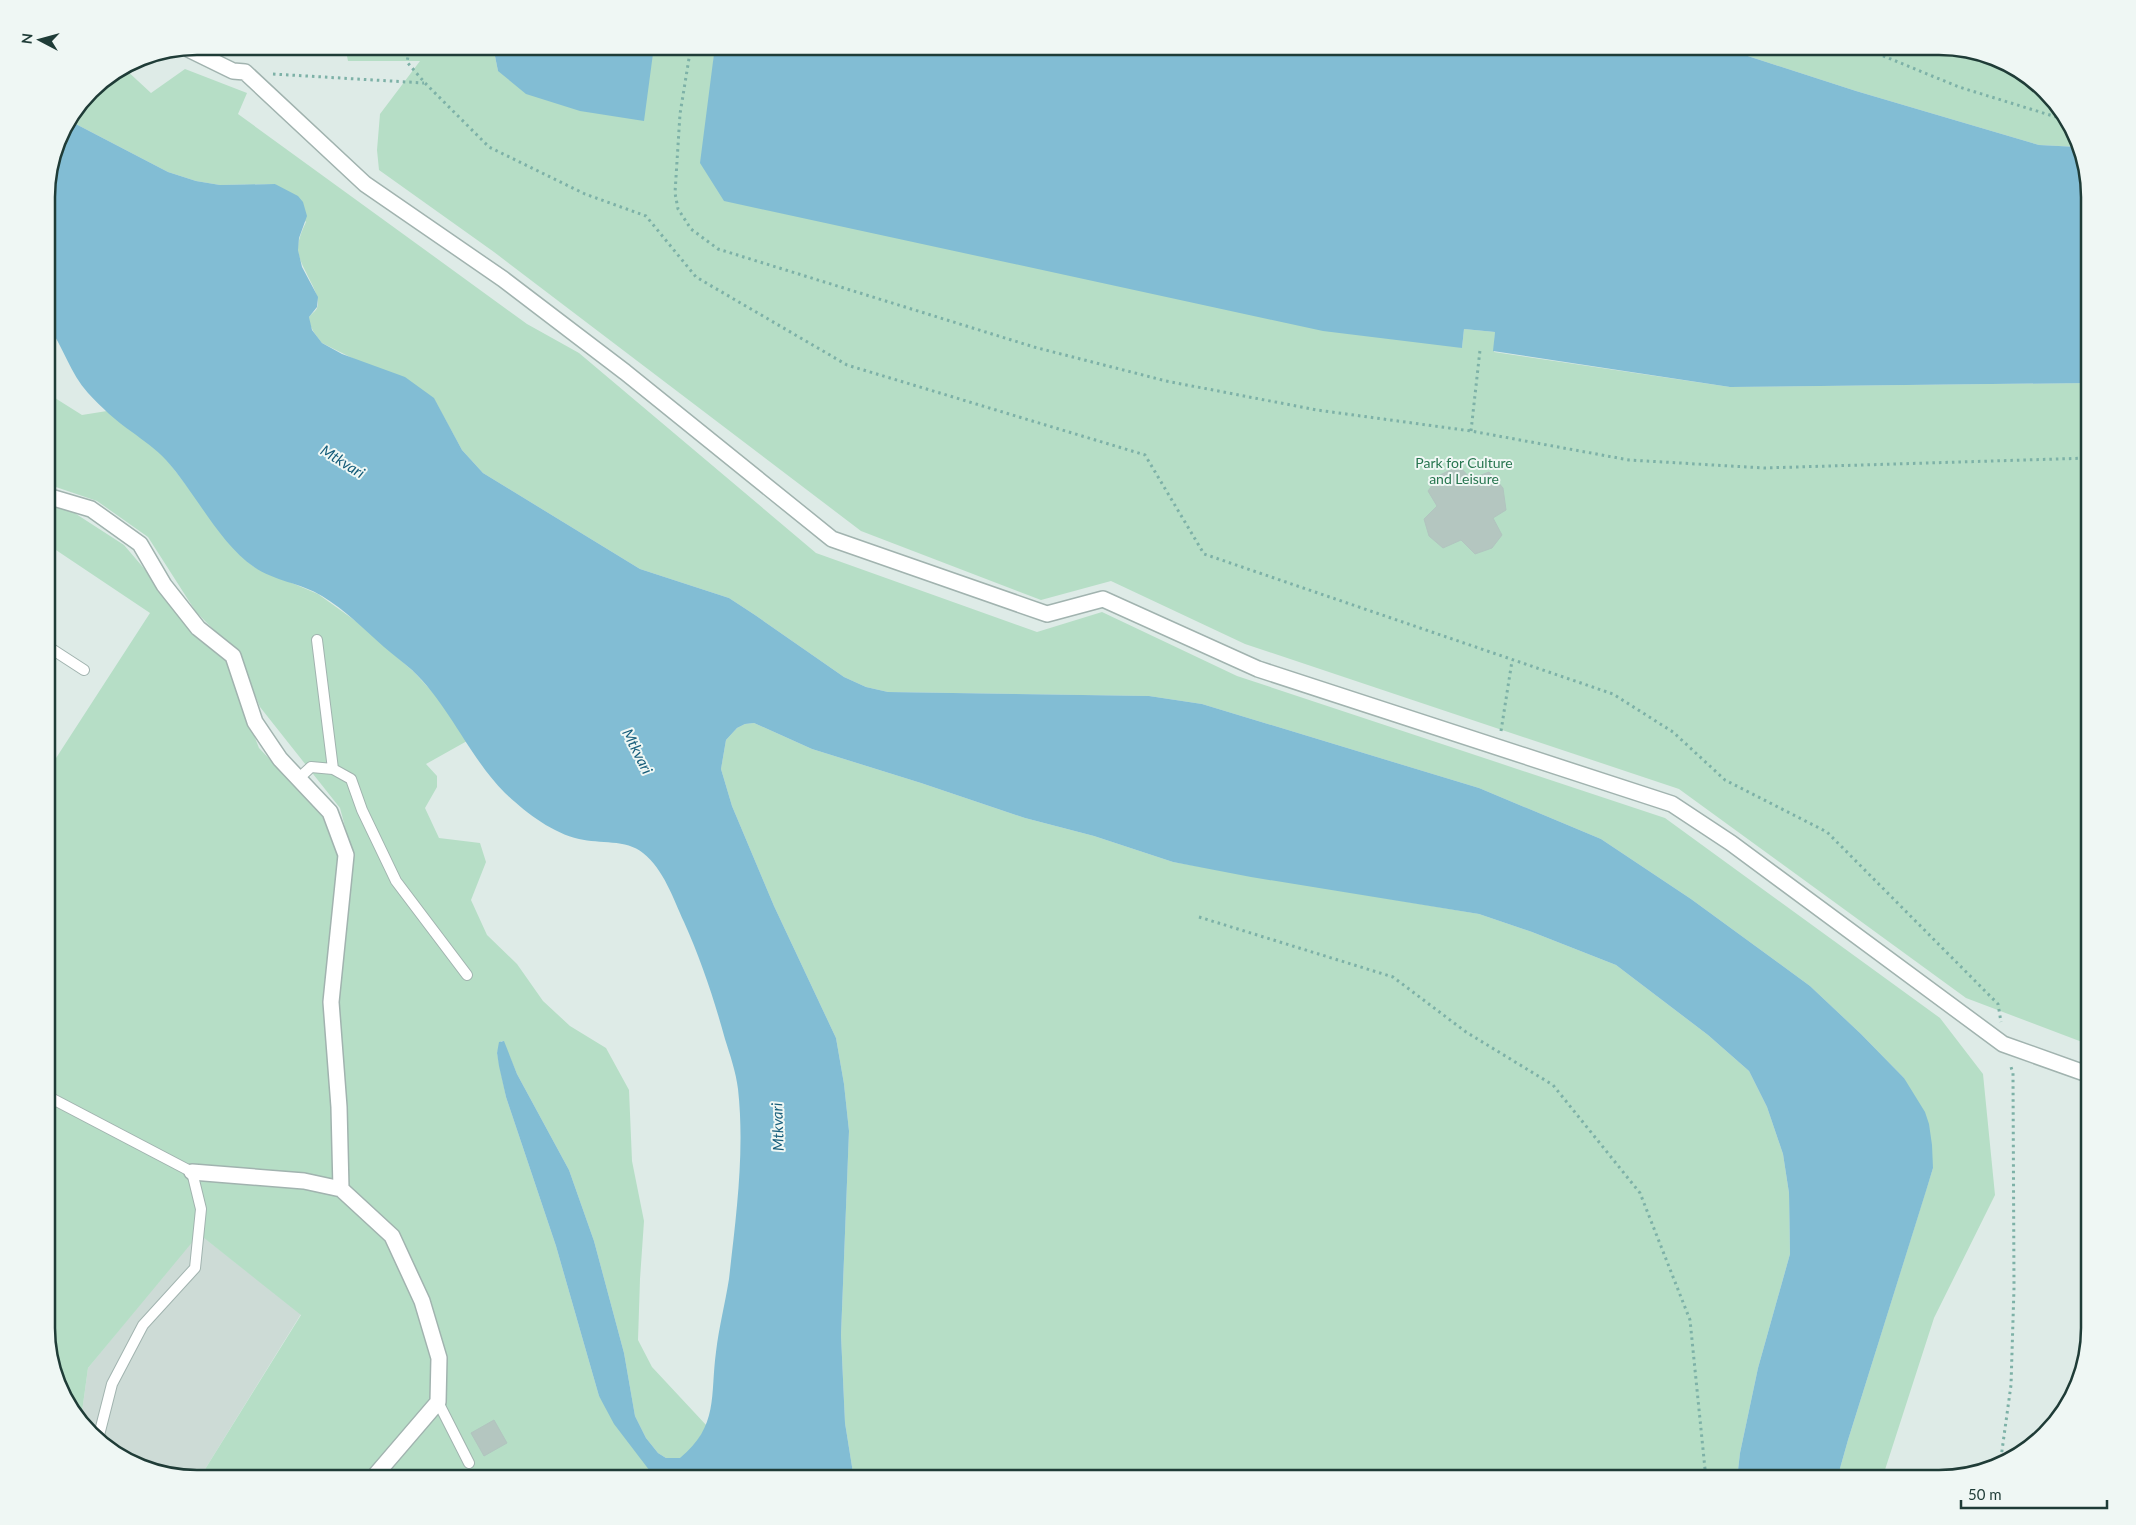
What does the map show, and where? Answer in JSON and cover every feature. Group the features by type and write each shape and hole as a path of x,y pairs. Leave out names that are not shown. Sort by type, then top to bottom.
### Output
{"street":[{"path":"200,55 233,71 245,72 365,184 503,279 618,366 832,539 1047,614 1102,599 1258,669 1672,804 1731,844 2003,1044 2081,1072"},
{"path":"55,499 91,509 140,544 164,585 198,628 233,656 255,722 280,759 330,812 346,855 331,1002 339,1107 341,1189"},
{"path":"192,1172 304,1181 341,1189 392,1236 422,1301 439,1358 438,1402 380,1470"}],"lane":[{"path":"316,640 333,770"},
{"path":"55,652 84,670"},
{"path":"298,779 311,767 333,770 351,779 362,810 396,881 467,975"},
{"path":"55,1101 192,1172 201,1209 195,1268 143,1325 112,1384 100,1432"},
{"path":"438,1402 469,1463"}],"path":[{"path":"408,55 407,62 425,84 489,147 585,194 646,216 696,277 848,365 1145,455 1204,554 1613,694 1672,732 1725,780 1827,832 1998,1004 2003,1044 2014,1073 2014,1288 2011,1385 2001,1455"},
{"path":"690,55 680,114 675,192 678,209 691,229 718,249 1034,347 1166,381 1317,410 1471,431 1629,460 1764,468 2081,458"},
{"path":"1878,55 1959,87 2056,117"},
{"path":"245,72 425,84"},
{"path":"1471,431 1480,350"},
{"path":"1499,747 1512,661"},
{"path":"1199,917 1393,977 1466,1032 1552,1085 1640,1193 1690,1320 1705,1470"}],"shaded area":[{"path":"198,1233 301,1314 205,1470 178,1469 151,1462 126,1451 96,1429 82,1412 88,1368"}],"green space":[{"name":"Park for Culture and Leisure","path":"347,55 495,55 498,71 644,55 714,55 713,67 1462,348 1464,329 1495,332 1494,352 1730,387 2081,383 2081,1042 1966,998 1679,789 1245,644 1111,581 1041,600 861,531 494,252 379,170 377,150 380,114 420,61 348,61"},
{"path":"1745,55 1949,55 1985,63 2018,79 2040,96 2057,118 2071,147 2039,145 1856,91"},
{"path":"185,69 247,93 238,114 527,324 579,353 816,553 1037,632 1102,612 1237,676 1665,818 1940,1018 1983,1074 1995,1195 1934,1318 1885,1470 1840,1470 1933,1168 1904,1078 1810,986 1691,899 1601,839 1479,788 1202,704 1149,696 888,692 866,687 844,677 729,598 640,569 483,473 462,450 434,399 322,343 310,324 309,317 316,309 317,295 299,256 298,249 299,238 306,222 275,184 220,185 196,181 168,172 75,124 96,96 129,73 151,93"},
{"path":"55,398 82,415 107,411 154,447 167,460 238,553 254,567 318,594 357,622 414,672 437,697 467,741 426,764 437,776 437,787 425,808 439,838 480,843 486,862 471,900 487,935 517,964 543,1001 570,1026 606,1048 629,1090 632,1161 644,1221 638,1340 652,1367 707,1426 692,1449 680,1459 666,1458 658,1453 646,1438 635,1416 624,1353 594,1241 569,1170 517,1074 503,1041 501,1041 497,1053 506,1097 556,1246 599,1396 650,1470 205,1470 301,1315 199,1234 88,1368 82,1412 79,1407 66,1383 60,1365 55,1338 55,760 150,613 55,549 55,506 73,512 124,545 159,586 189,629 233,666 248,720 259,748 321,813 339,860 352,853 340,808 260,707 239,655 196,612 148,537 97,501 55,487"},
{"path":"754,723 812,749 1025,818 1094,836 1173,862 1479,914 1532,932 1616,965 1708,1035 1749,1071 1767,1107 1783,1154 1789,1193 1790,1254 1758,1368 1738,1470 853,1470 845,1423 841,1335 849,1131 844,1084 836,1038 774,906 732,806 721,769 726,740 737,728 745,724"}],"water":[{"path":"495,55 653,55 644,121 580,111 526,94 498,71"},
{"path":"714,55 1745,55 1856,91 2039,145 2071,147 2080,178 2081,196 2081,383 1730,387 1493,351 1495,332 1464,329 1462,348 1323,331 724,201 700,163"},
{"name":"Mtkvari","path":"75,124 168,172 196,181 220,185 275,184 298,196 303,202 307,216 299,238 298,250 302,267 318,297 317,307 309,317 312,330 322,343 342,354 405,377 434,398 462,450 483,473 640,569 729,598 844,677 866,687 888,692 1149,696 1202,704 1479,788 1601,839 1691,899 1810,986 1904,1078 1925,1112 1932,1145 1933,1168 1840,1470 1738,1470 1758,1368 1790,1254 1789,1193 1783,1154 1767,1107 1749,1071 1708,1035 1616,965 1532,932 1479,914 1251,877 1173,862 1094,836 1025,818 812,749 754,723 745,724 737,728 726,740 721,769 732,806 774,906 836,1038 844,1084 849,1131 841,1335 845,1423 853,1470 649,1470 614,1424 599,1396 556,1246 506,1097 497,1053 499,1042 504,1041 517,1074 569,1170 594,1241 624,1353 635,1416 646,1438 658,1453 666,1458 680,1458 701,1434 710,1410 717,1343 729,1279 737,1208 741,1137 738,1089 731,1057 702,965 672,894 657,868 643,853 621,844 569,836 539,821 521,807 492,779 438,699 412,670 330,601 305,588 270,576 241,557 218,531 166,460 109,414 93,398 71,368 55,336 55,187 60,160 66,142"}],"building":[{"path":"1459,466 1471,479 1489,472 1503,488 1506,510 1493,518 1502,535 1492,548 1475,554 1461,540 1443,548 1429,536 1424,519 1437,506 1428,491 1440,475"},
{"path":"494,1420 507,1443 484,1456 471,1433"}]}
